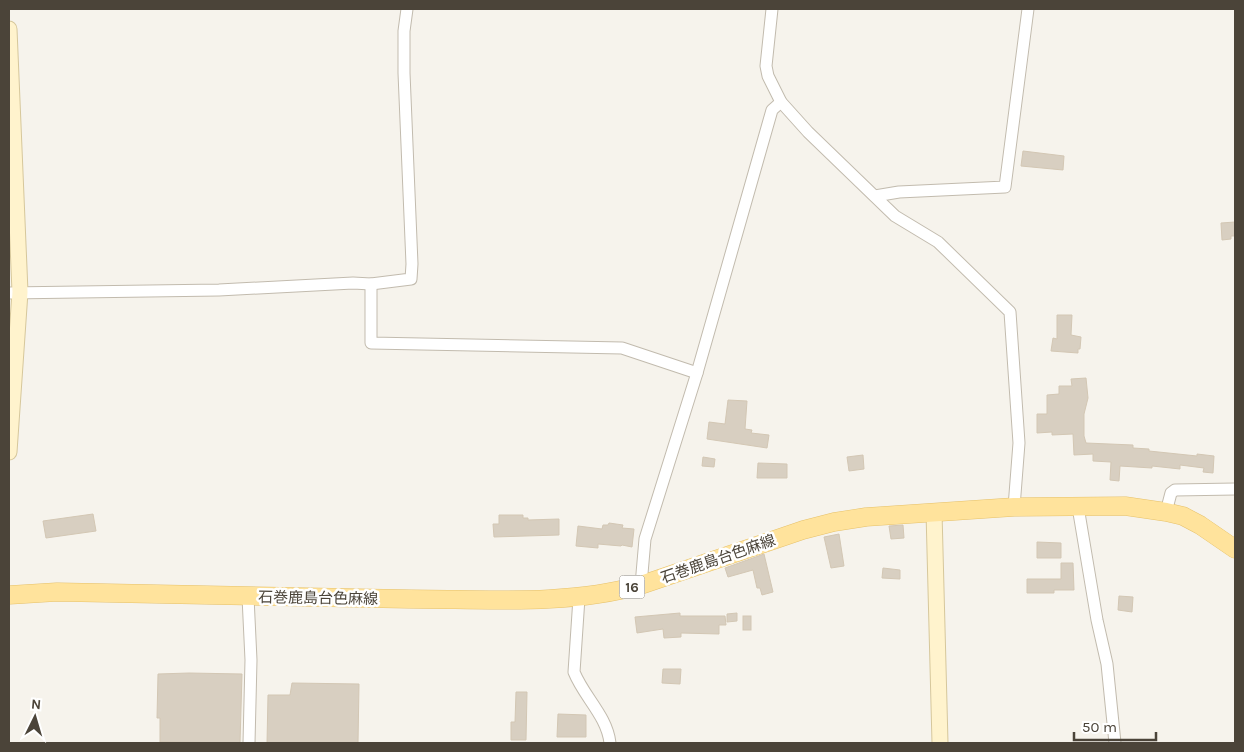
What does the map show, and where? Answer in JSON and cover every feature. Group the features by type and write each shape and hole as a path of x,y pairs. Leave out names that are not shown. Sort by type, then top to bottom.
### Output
{"main road":[{"path":"9,30 14,292 9,452"},
{"name":"石巻鹿島台色麻線","path":"9,595 58,592 248,597 524,600 579,598 642,585 803,530 834,522 866,517 1014,507 1125,506 1166,512 1183,516 1200,525 1235,549"},
{"path":"934,512 940,743"}],"street":[{"path":"14,292 219,290 354,283 370,284 411,280 412,264 404,73 404,31 407,9"},
{"path":"772,9 766,66 768,76 781,102 808,132 895,216 938,242 1010,312 1019,444 1014,507"},
{"path":"875,196 899,192 1005,188 1028,9"},
{"path":"642,585 642,558 645,539 697,373 772,110 781,102"},
{"path":"370,284 371,343 622,348 697,373"},
{"path":"1166,512 1171,493 1175,490 1235,489"},
{"path":"1078,507 1097,620 1107,664 1115,743"},
{"path":"248,597 251,660 250,743"},
{"path":"579,598 574,672 578,682 607,727 610,743"}],"building":[{"path":"1023,151 1064,156 1063,170 1021,166"},
{"path":"1235,222 1235,236 1231,236 1231,239 1222,240 1221,223"},
{"path":"1057,315 1072,315 1071,335 1081,337 1078,353 1051,351 1053,338 1057,339"},
{"path":"1086,378 1088,398 1084,414 1084,436 1086,443 1133,445 1133,448 1149,449 1149,451 1214,456 1213,473 1203,472 1204,468 1180,465 1180,469 1152,466 1152,468 1120,466 1119,481 1110,480 1111,462 1093,461 1093,454 1074,455 1073,434 1052,435 1052,432 1037,433 1037,414 1047,414 1047,395 1059,394 1059,386 1072,386 1071,379"},
{"path":"728,400 747,401 745,429 752,430 751,433 769,435 767,448 707,439 709,422 725,424"},
{"path":"863,455 864,469 849,471 847,457"},
{"path":"703,457 715,459 714,467 702,466"},
{"path":"758,463 787,464 787,478 757,478"},
{"path":"93,514 96,531 46,538 43,521"},
{"path":"499,515 523,515 523,518 528,518 528,520 559,519 559,535 494,537 493,524 499,524"},
{"path":"609,523 623,525 622,528 634,529 632,547 598,544 598,548 576,546 578,526 602,529 603,525 608,525"},
{"path":"903,525 904,538 891,539 889,526"},
{"path":"839,534 844,566 831,568 824,537"},
{"path":"1037,542 1061,543 1061,558 1037,558"},
{"path":"764,554 773,592 762,595 760,588 757,588 753,570 728,577 725,568"},
{"path":"1061,563 1073,563 1074,590 1054,590 1054,593 1027,593 1027,579 1061,579"},
{"path":"883,568 900,570 900,579 882,578"},
{"path":"1119,596 1133,597 1132,612 1118,610"},
{"path":"680,613 680,616 725,616 726,625 719,625 719,634 681,633 681,637 664,638 663,629 637,633 635,617"},
{"path":"737,613 737,621 727,622 727,614"},
{"path":"743,616 751,616 751,630 743,630"},
{"path":"663,669 681,669 680,684 662,683"},
{"path":"158,674 242,674 240,743 160,742 160,718 157,718"},
{"path":"292,683 359,684 358,743 267,743 268,695 290,695"},
{"path":"516,692 527,692 526,740 511,740 511,722 515,722"},
{"path":"558,714 586,715 586,737 557,737"}]}
